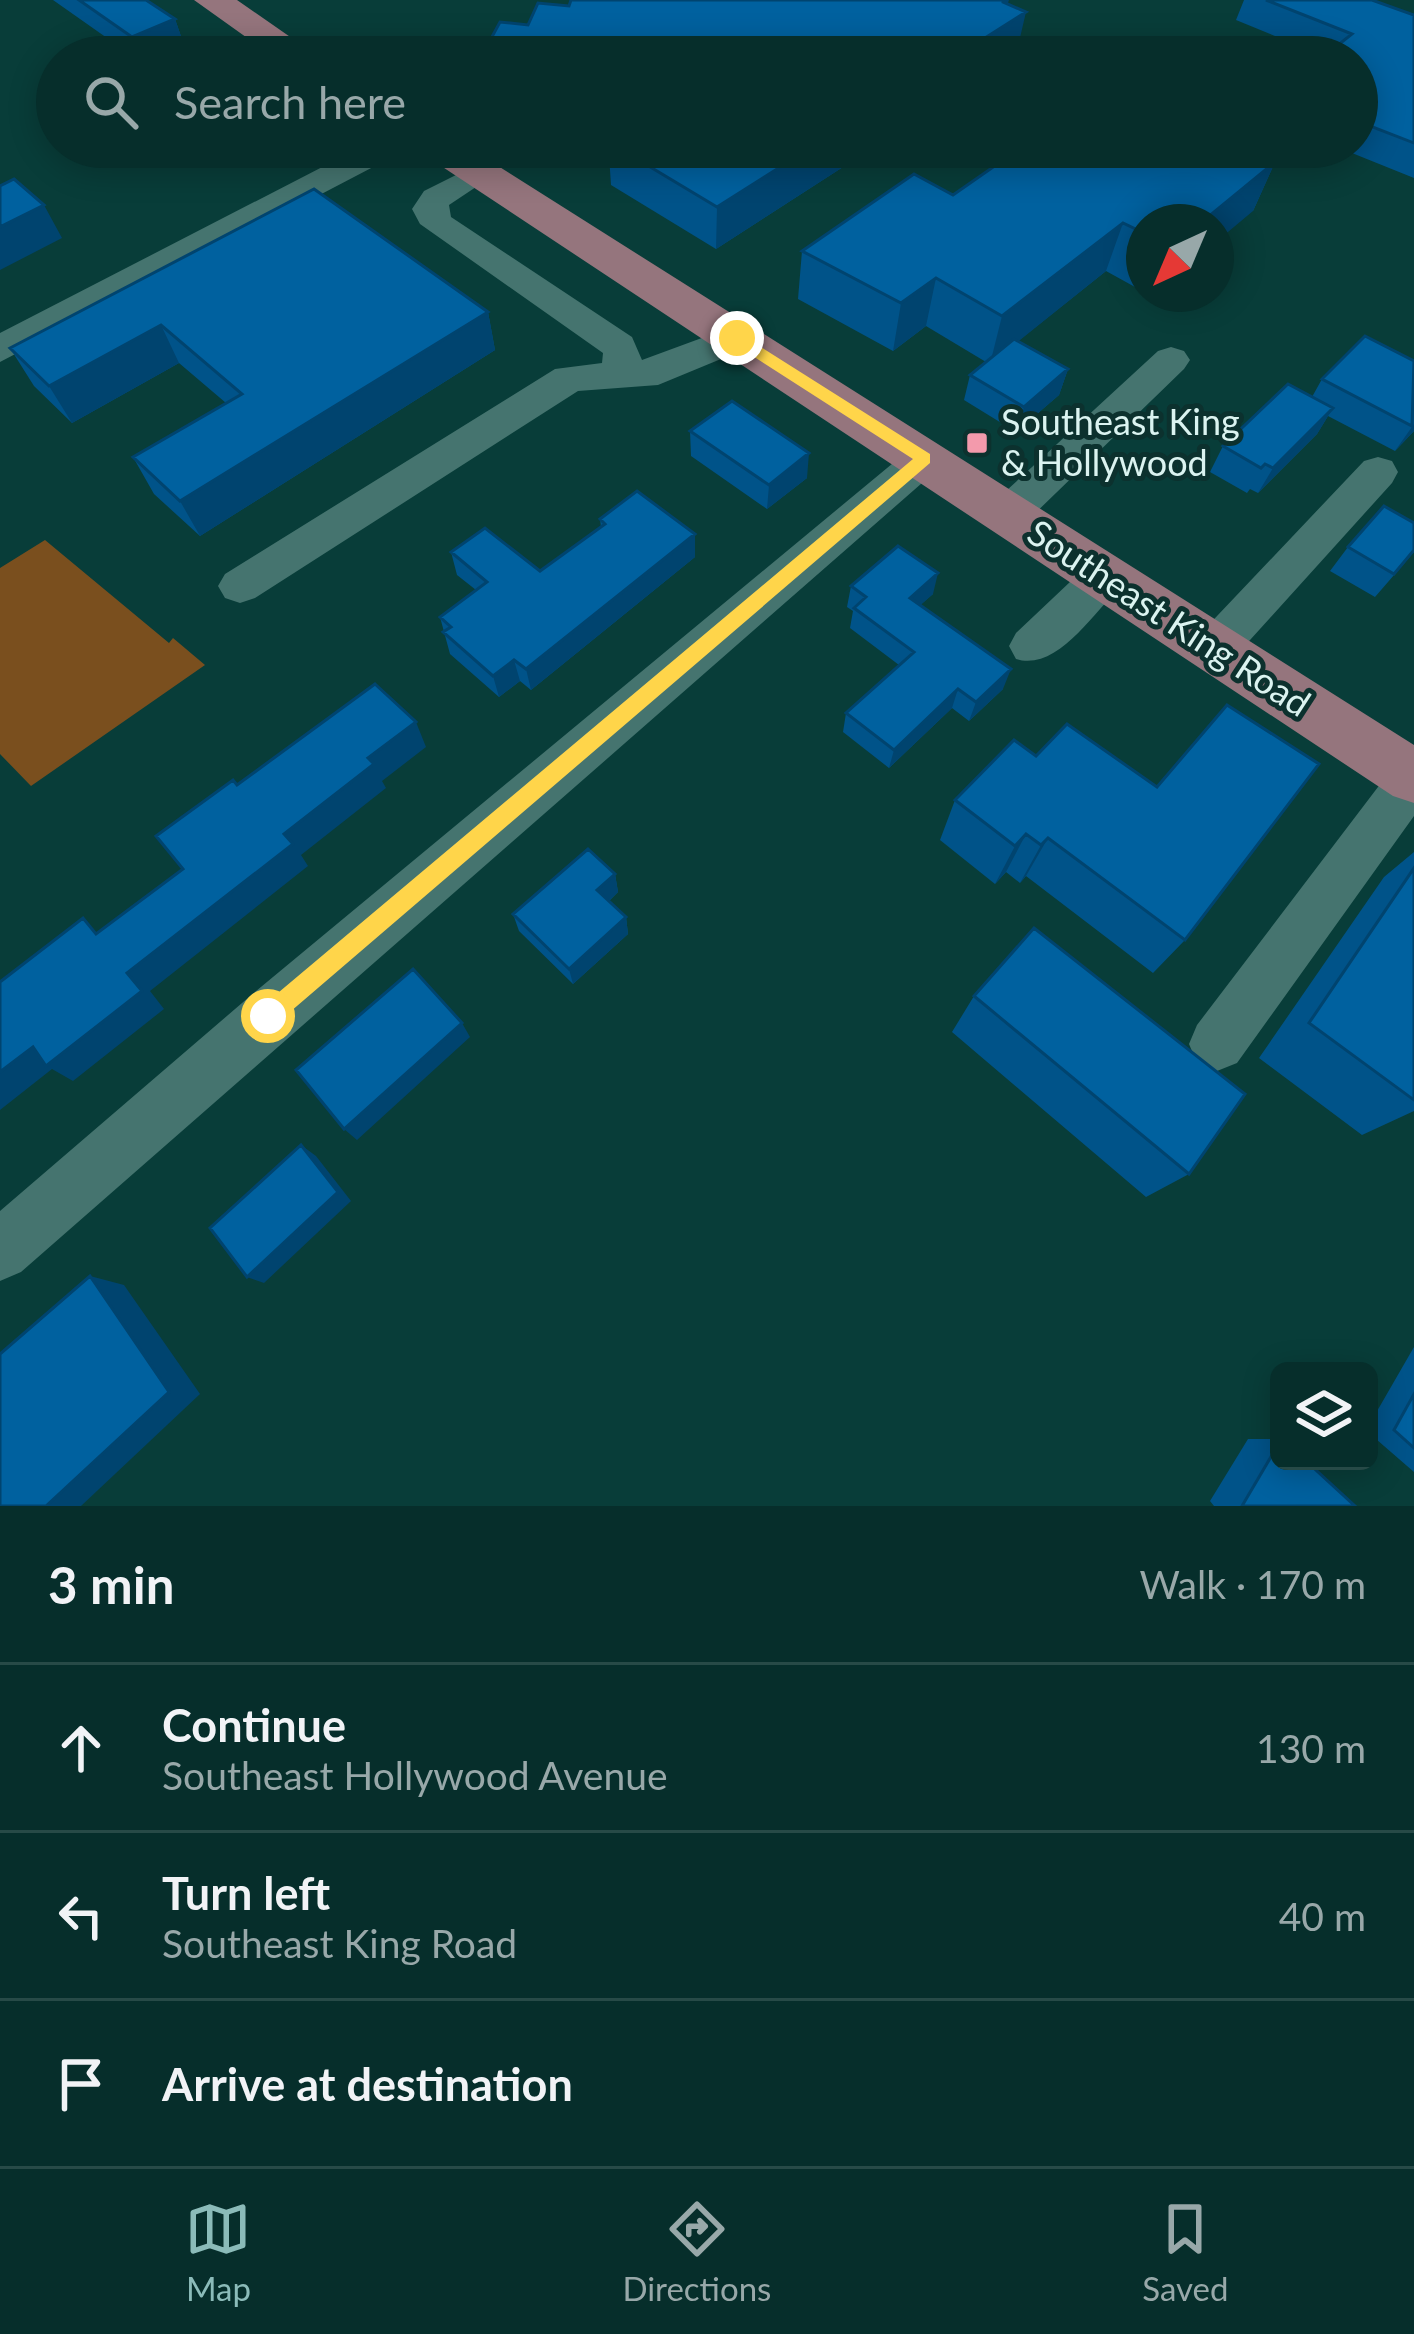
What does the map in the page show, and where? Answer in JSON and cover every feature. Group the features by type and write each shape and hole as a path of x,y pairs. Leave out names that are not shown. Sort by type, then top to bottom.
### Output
{"main road":[{"path":"212,0 268,36"},
{"name":"Southeast King Road","path":"472,168 1414,777"}],"street":[{"path":"0,349 346,168"},
{"path":"455,168 429,209 436,224 619,346 624,358 614,376"},
{"path":"240,586 569,378 658,372 737,338"},
{"path":"1009,513 1171,360"},
{"path":"0,1251 286,1000 924,458"},
{"path":"1215,648 1378,472"},
{"path":"1032,646 1104,576"},
{"path":"1217,1044 1414,777"}],"shaded area":[{"path":"45,540 169,643 173,638 205,665 31,786 0,754 0,568"}],"building":[{"path":"79,0 146,0 175,19 131,36"},
{"path":"571,0 1003,0 1026,12 988,36 492,36 500,22 528,25 538,3 569,6"},
{"path":"1266,0 1372,0 1414,15 1414,143 1378,129 1378,36 1352,34"},
{"path":"652,168 779,168 717,207"},
{"path":"992,168 1268,168 1224,204 1126,204 1126,224 1002,316 936,278 901,303 802,251 914,174 953,195"},
{"path":"14,179 44,205 0,227 0,186"},
{"path":"314,189 488,312 180,501 133,457 242,394 161,325 49,386 10,348"},
{"path":"1365,336 1414,361 1412,426 1322,379"},
{"path":"1014,339 1068,369 1024,407 970,375"},
{"path":"1288,384 1333,408 1273,468 1265,464 1261,468 1223,446"},
{"path":"732,401 809,453 769,485 690,431"},
{"path":"637,491 695,534 526,669 514,660 493,676 443,632 451,627 440,617 487,582 451,552 485,528 540,571 605,524 600,519"},
{"path":"1384,506 1414,523 1414,550 1394,574 1348,547"},
{"path":"898,546 938,573 910,598 1011,669 976,702 958,689 894,750 846,713 914,652 854,608 866,597 851,586"},
{"path":"375,684 416,722 368,758 374,764 284,834 293,844 127,973 142,991 46,1066 33,1047 0,1072 0,982 83,918 96,934 183,869 156,836 233,780 237,785"},
{"path":"1227,705 1319,764 1185,940 1048,838 1041,845 1026,834 1015,846 955,800 1014,740 1036,756 1067,724 1157,787"},
{"path":"588,849 615,874 597,890 626,917 569,969 513,914"},
{"path":"1414,868 1414,1100 1309,1023"},
{"path":"1034,928 1245,1094 1189,1174 974,996"},
{"path":"413,969 462,1023 344,1129 296,1070"},
{"path":"301,1145 338,1192 247,1277 210,1228"},
{"path":"90,1276 169,1392 46,1506 0,1506 0,1354"},
{"path":"1414,1394 1414,1448 1394,1430"},
{"path":"1270,1458 1270,1470 1316,1470 1355,1506 1242,1506"}],"place":[{"name":"Southeast King & Hollywood","path":"977,443"}],"route":[{"path":"268,1016 924,458 737,338"}]}
